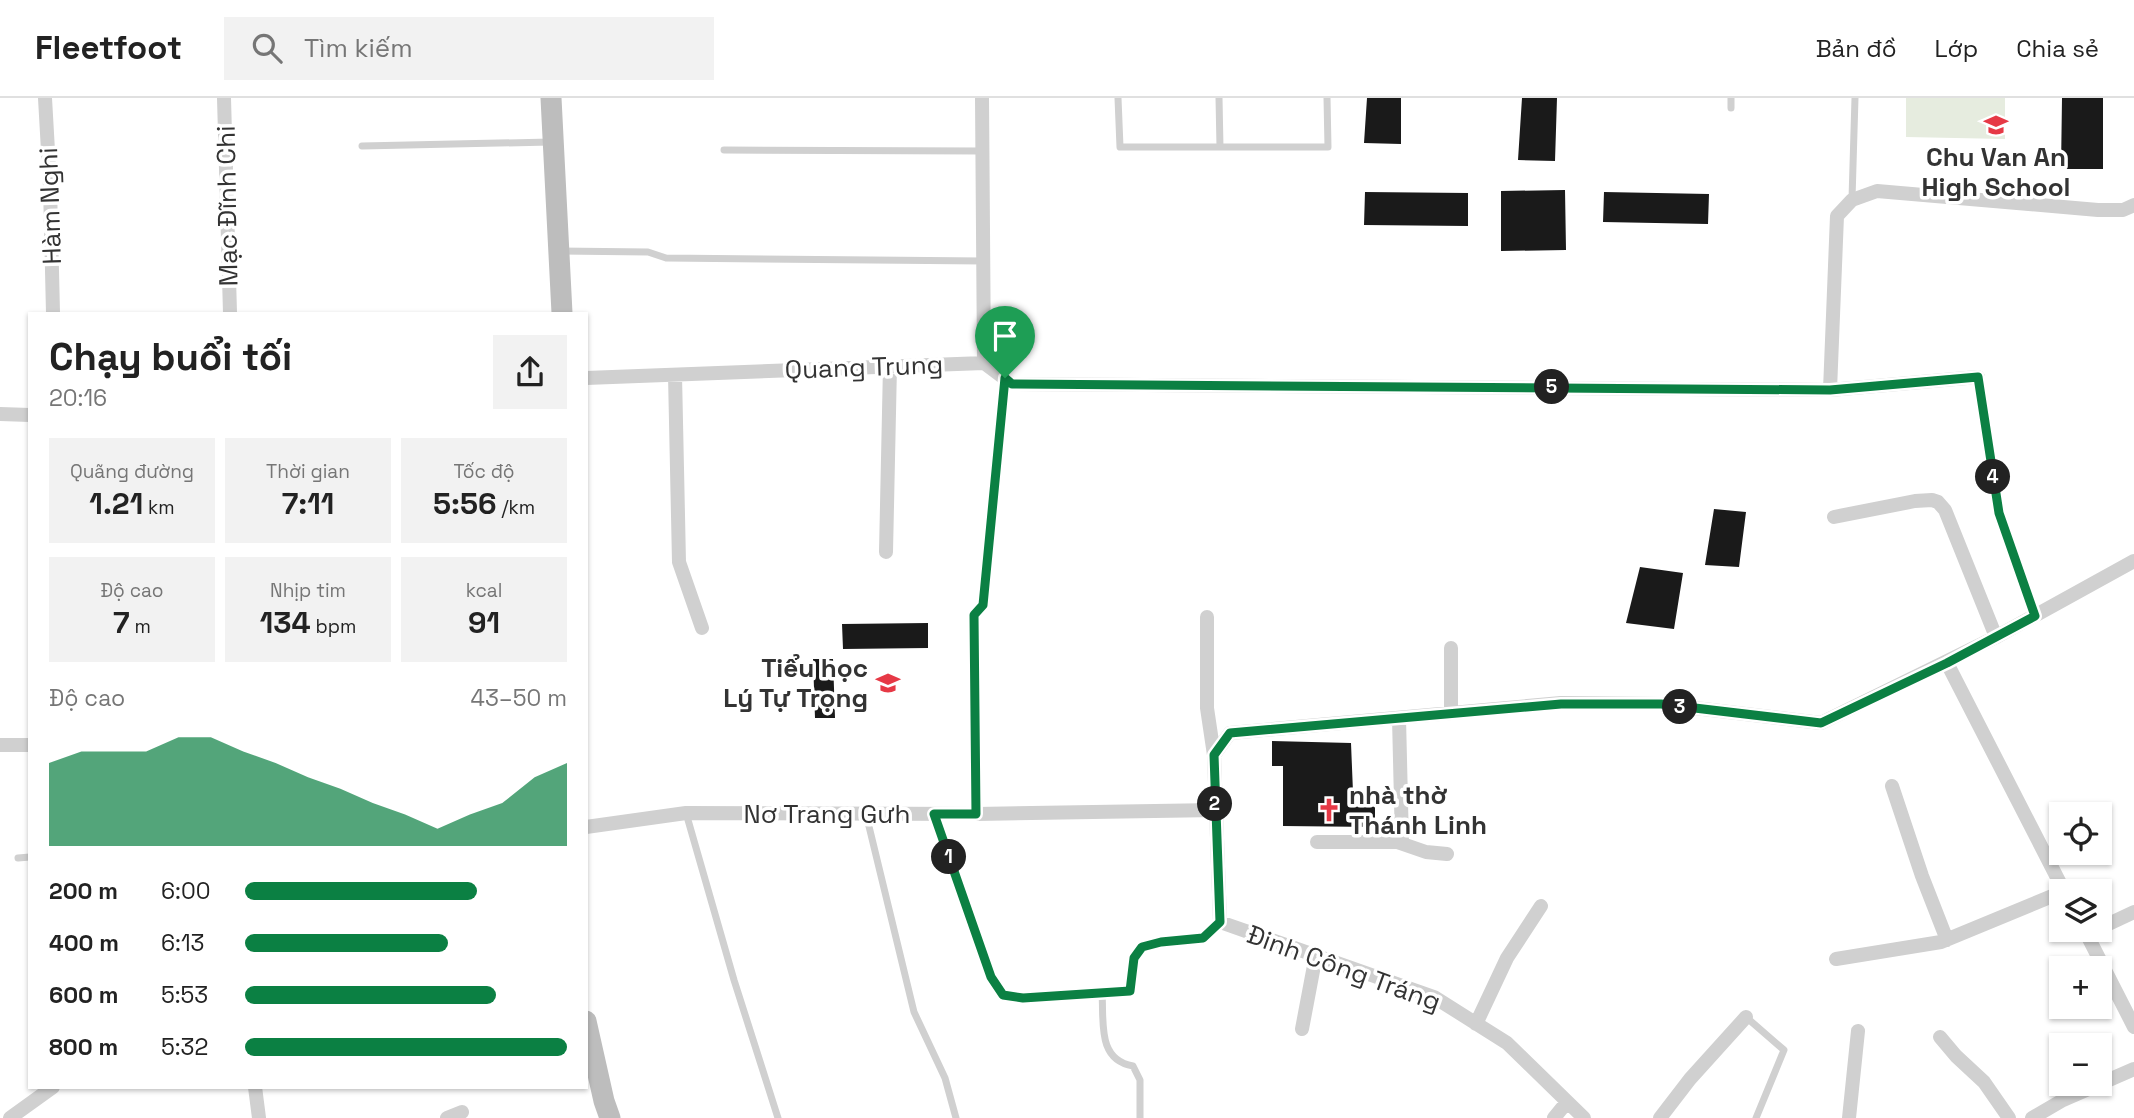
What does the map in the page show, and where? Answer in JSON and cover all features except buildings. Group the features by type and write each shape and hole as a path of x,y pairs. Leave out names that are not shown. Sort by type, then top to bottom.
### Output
{"street":[{"name":"Hàm Nghi","path":"45,98 50,186 52,312"},
{"name":"Mạc Đĩnh Chi","path":"224,98 230,312"},
{"path":"551,98 562,312"},
{"path":"982,98 984,363 1012,384 1830,390 1978,377"},
{"path":"1830,390 1837,216 1852,200 1877,191 2098,210 2123,210 2134,205"},
{"name":"Quang Trung","path":"588,378 984,363"},
{"path":"886,552 890,366"},
{"path":"675,375 679,562 702,628"},
{"path":"0,414 28,415"},
{"path":"1833,517 1915,501 1938,502 1945,510 1996,637"},
{"path":"1214,755 1230,733 1561,704 1661,704 1821,723 1947,663 2133,563"},
{"path":"1207,617 1207,708 1214,755 1216,810"},
{"path":"1451,648 1451,713"},
{"path":"1947,663 2057,879"},
{"path":"1399,718 1402,843"},
{"path":"0,745 28,746"},
{"path":"1892,786 1947,940"},
{"name":"Nơ Trang Gưh","path":"588,827 686,813 976,814 1216,810"},
{"name":"Đinh Công Tráng","path":"1216,810 1220,922 1434,997 1507,1043 1584,1118"},
{"path":"1317,842 1382,841 1402,843 1426,852 1447,854"},
{"path":"1836,959 1941,942 2049,897"},
{"path":"1476,1024 1507,958 1541,906"},
{"path":"2112,921 2134,912"},
{"path":"2097,942 2134,1027"},
{"path":"1302,1029 1316,955"},
{"path":"1660,1118 1690,1079 1746,1017"},
{"path":"588,1030 610,1118"},
{"path":"1849,1118 1858,1031"},
{"path":"1940,1037 1984,1083 2009,1118"},
{"path":"2032,1118 2063,1100 2134,1069"},
{"path":"10,1118 51,1089"},
{"path":"255,1089 259,1118"},
{"path":"1554,1118 1567,1102"},
{"path":"447,1118 462,1112"}],"lane":[{"path":"1118,98 1120,147 1328,147 1327,98"},
{"path":"1219,98 1220,147"},
{"path":"1731,98 1731,108"},
{"path":"1852,200 1855,98"},
{"path":"362,146 552,142"},
{"path":"724,150 982,150"},
{"path":"559,251 648,252 666,258 983,261"},
{"path":"1978,377 1999,513 2035,616"},
{"path":"976,814 974,615 983,605 1005,378"},
{"path":"686,813 734,980 778,1118"},
{"path":"866,814 914,1012 945,1078 956,1118"},
{"path":"934,814 991,977 1003,995 1023,998 1130,991 1134,958 1142,947 1161,942 1203,938 1220,922"},
{"path":"18,858 28,857"},
{"path":"1102,993 1105,1047 1120,1064 1133,1066 1140,1080 1140,1118"},
{"path":"1746,1017 1784,1050 1756,1118"}],"shaded area":[{"path":"1906,98 2005,98 2005,139 1906,137"}],"place":[{"name":"Chu Van An High School","path":"1996,125"},
{"name":"Tiểu học Lý Tự Trọng","path":"888,683"},
{"name":"nhà thờ Thánh Linh","path":"1329,810"}],"route":[{"path":"1978,377 1999,513 2035,616 1947,663 1821,723 1661,704 1561,704 1230,733 1214,755 1220,922 1203,938 1161,942 1142,947 1134,958 1130,991 1023,998 1003,995 991,977 934,814 976,814 974,615 983,605 1005,378 1012,384 1830,390 1978,377"}]}
